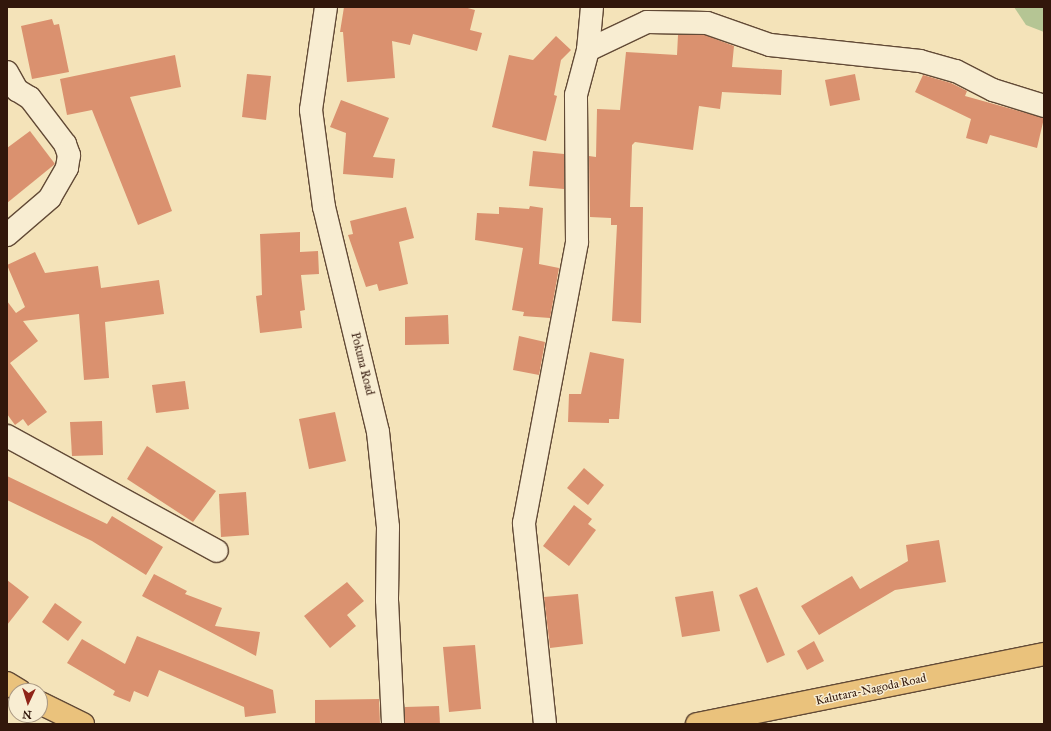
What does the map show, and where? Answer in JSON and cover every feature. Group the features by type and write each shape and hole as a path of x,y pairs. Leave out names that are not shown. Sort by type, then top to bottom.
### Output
{"main road":[{"name":"Kalutara-Nagoda Road","path":"698,724 1044,654"},
{"path":"48,707 83,724"}],"street":[{"name":"Pokuna Road","path":"326,7 311,110 324,207 378,432 388,527 387,600 393,724"},
{"path":"544,724 524,523 577,242 576,95 588,50 592,7"},
{"path":"588,50 647,22 707,23 770,45 920,62 956,71 992,90 1044,106"},
{"path":"7,72 18,90 30,98 65,144 68,155 67,168 50,198 7,234"},
{"path":"7,436 217,551"}],"green space":[{"path":"1014,7 1044,7 1044,32 1026,25"}],"building":[{"path":"344,7 464,7 475,10 470,30 482,33 477,51 413,34 410,45 392,41 395,78 347,82 343,32 340,32"},
{"path":"52,19 54,25 59,24 69,72 32,79 21,26"},
{"path":"678,35 705,35 734,46 732,67 782,70 781,95 722,92 720,109 699,106 693,150 635,142 632,145 630,207 643,207 641,323 612,321 617,225 611,225 611,218 590,217 589,156 596,157 597,109 620,110 626,52 677,55"},
{"path":"556,36 571,50 561,60 554,95 557,96 546,141 492,127 509,55 533,60"},
{"path":"175,55 181,87 130,97 172,211 138,225 92,110 67,115 60,79"},
{"path":"247,74 271,76 266,120 242,117"},
{"path":"855,74 860,100 830,106 825,80"},
{"path":"923,75 951,83 967,91 965,96 1044,118 1037,148 990,135 987,144 966,138 971,119 915,92"},
{"path":"341,100 389,118 373,157 395,159 393,178 343,174 346,133 330,127"},
{"path":"30,131 55,164 7,203 7,148"},
{"path":"533,151 564,154 564,189 529,186"},
{"path":"530,206 543,208 539,264 559,268 550,318 523,316 524,312 512,310 523,248 475,240 477,213 499,214 499,207 529,209"},
{"path":"406,207 414,238 399,242 408,284 379,291 377,284 366,287 348,235 353,234 350,221"},
{"path":"300,232 300,252 318,251 319,274 301,275 305,310 300,311 302,328 260,333 256,296 262,295 260,234"},
{"path":"35,252 45,273 98,266 101,288 159,280 164,314 105,322 109,378 84,380 79,314 23,321 38,341 10,363 47,412 28,426 23,419 15,425 7,414 7,301 16,313 25,307 7,265"},
{"path":"448,315 449,344 405,345 405,317"},
{"path":"519,336 545,342 539,375 513,370"},
{"path":"590,352 624,359 619,419 609,419 609,423 568,422 569,394 581,394"},
{"path":"185,381 189,409 156,413 152,385"},
{"path":"335,412 346,461 309,469 299,419"},
{"path":"102,421 103,455 72,456 70,422"},
{"path":"147,446 216,491 193,522 127,479"},
{"path":"584,468 604,485 588,505 567,488"},
{"path":"7,476 107,524 112,516 163,547 146,575 92,541 7,500"},
{"path":"246,492 249,535 221,537 219,494"},
{"path":"574,505 592,519 588,524 596,530 569,566 543,546"},
{"path":"939,540 946,582 895,590 819,635 801,606 852,576 860,589 908,561 906,545"},
{"path":"154,574 187,591 185,594 222,608 215,626 260,632 256,656 142,596"},
{"path":"7,580 29,597 7,625"},
{"path":"347,582 364,601 347,615 356,626 330,648 304,616"},
{"path":"757,587 785,655 767,663 739,595"},
{"path":"713,591 720,631 682,637 675,597"},
{"path":"578,594 583,644 550,648 544,597"},
{"path":"55,603 82,622 68,641 42,622"},
{"path":"137,636 273,690 276,713 245,717 244,707 159,670 148,697 134,691 130,702 113,695 115,691 67,663 82,639 125,664"},
{"path":"814,641 824,661 807,670 797,651"},
{"path":"475,645 481,709 449,712 443,647"},
{"path":"379,699 380,724 315,724 315,700"},
{"path":"439,706 440,724 405,724 405,707"}]}
